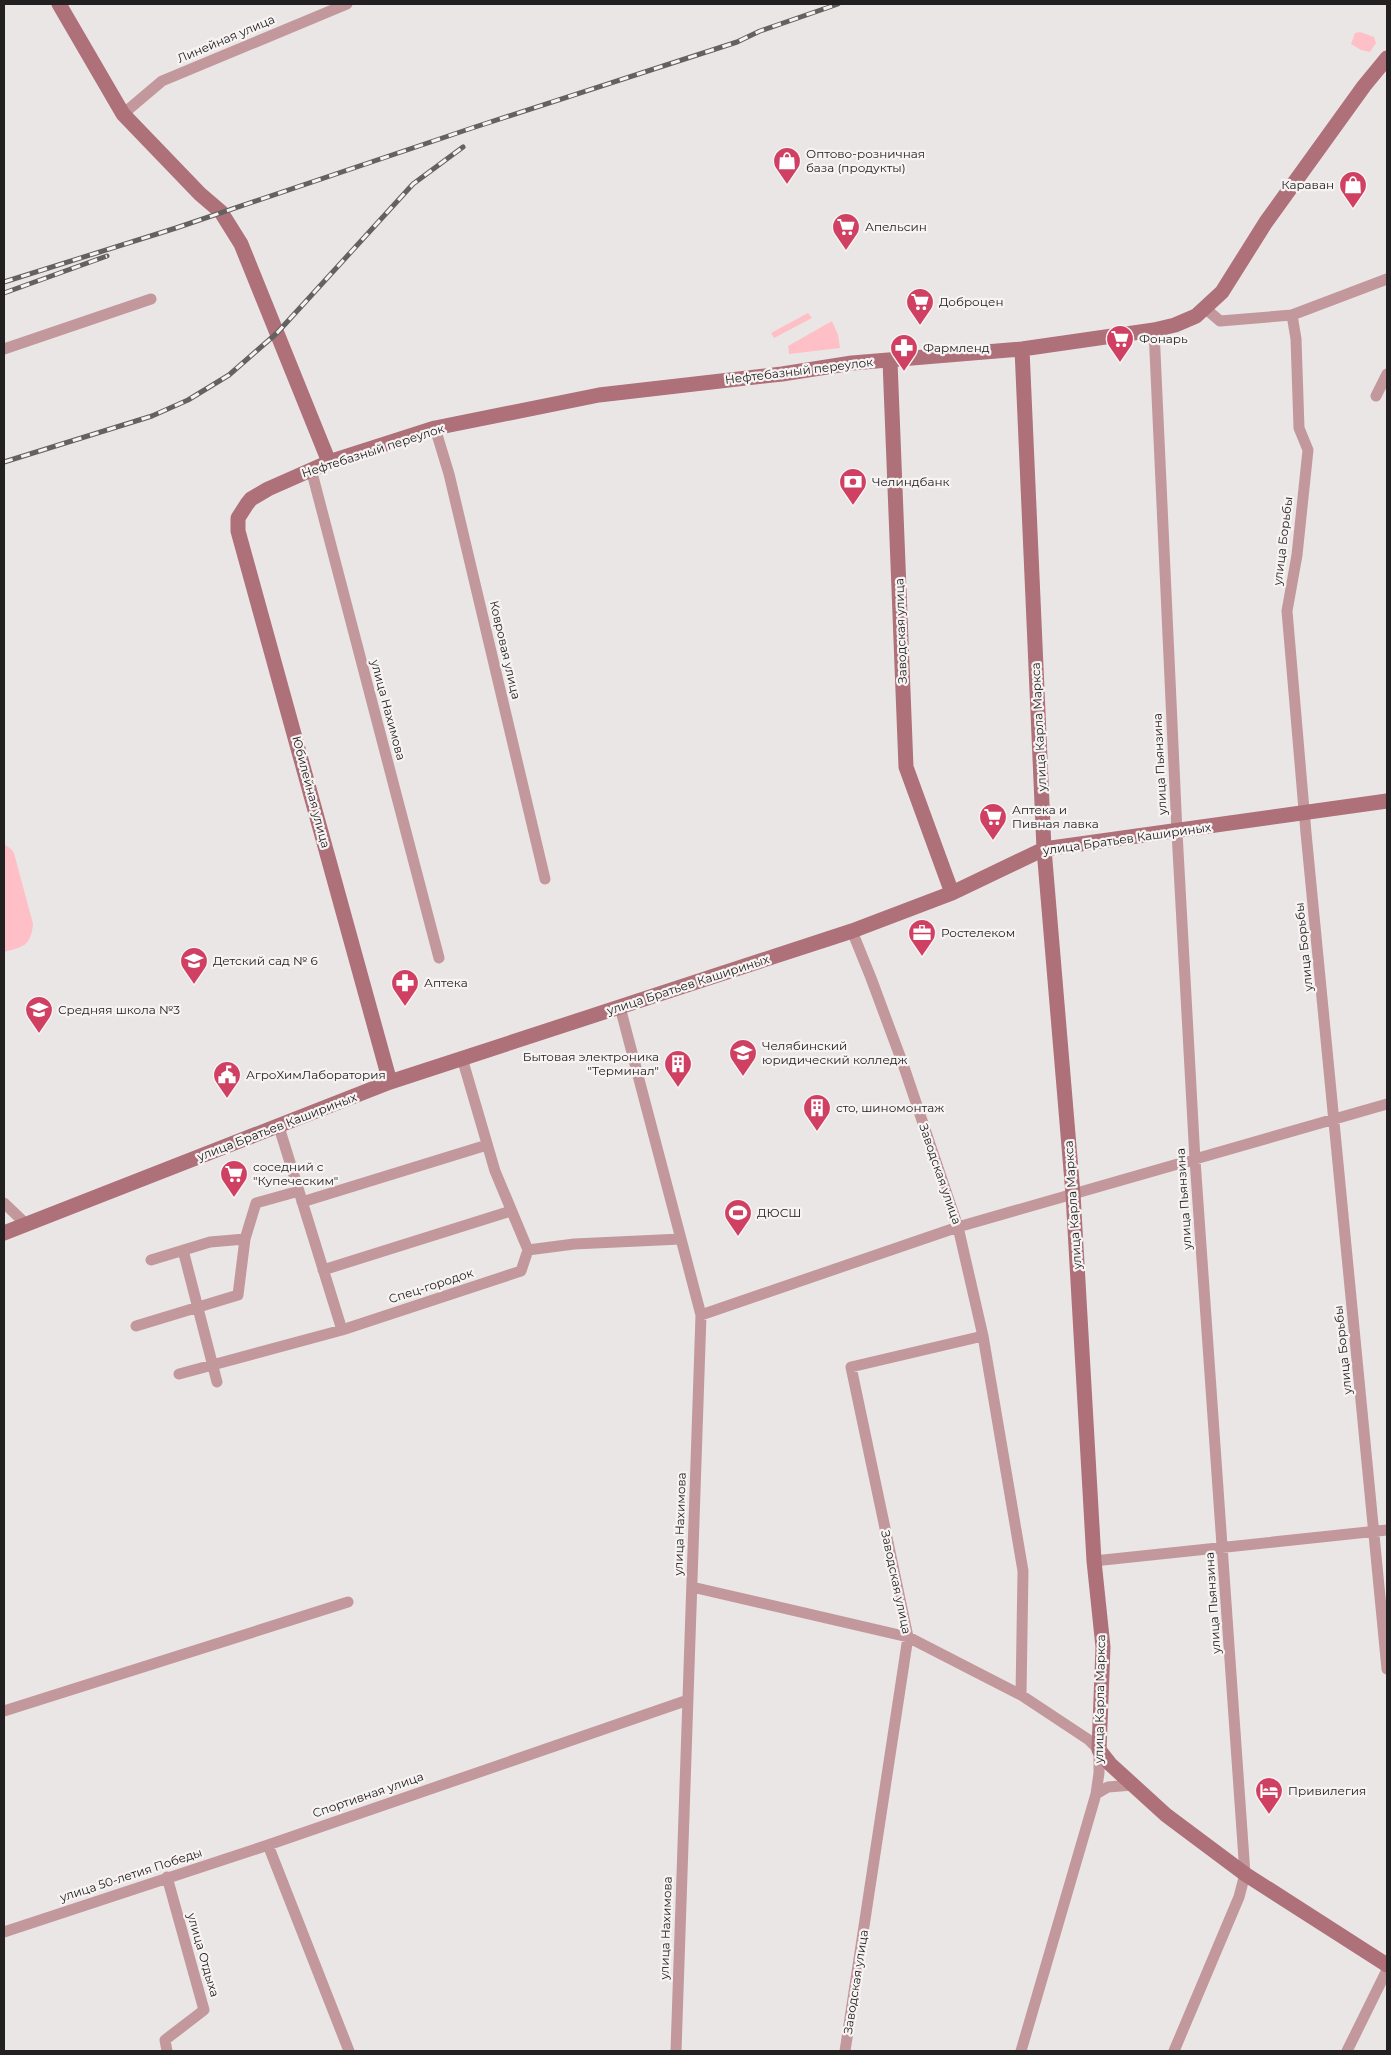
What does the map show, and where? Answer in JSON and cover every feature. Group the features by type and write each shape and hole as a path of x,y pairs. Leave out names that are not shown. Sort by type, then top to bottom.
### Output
{"main road":[{"path":"59,4 123,114 200,194 221,212 241,244 329,462"},
{"name":"Нефтебазный переулок","path":"246,504 268,489 311,469 435,428 599,395 782,374 852,363 1022,349 1154,330 1182,322 1206,309 1222,292 1266,222 1364,86 1387,58"},
{"name":"улица Карла Маркса","path":"1022,349 1044,849 1073,1194 1094,1561 1102,1647 1099,1750"},
{"name":"Заводская улица","path":"890,361 906,767 952,893"},
{"name":"Юбилейная улица","path":"246,504 238,518 238,531 390,1082"},
{"name":"улица Братьев Кашириных","path":"4,1233 390,1082 852,931 952,893 1044,849 1177,832 1387,801"},
{"path":"1099,1750 1110,1764 1166,1814 1244,1874 1387,1965"}],"street":[{"name":"Линейная улица","path":"123,114 162,81 347,4"},
{"path":"1206,309 1220,321 1292,315 1387,279"},
{"path":"4,349 151,299"},
{"name":"улица Борьбы","path":"1292,315 1296,339 1299,428 1308,450 1297,555 1287,611 1387,1669"},
{"name":"улица Пьянзина","path":"1154,330 1177,832 1195,1160 1244,1874 1239,1897 1174,2051"},
{"path":"1376,396 1387,374"},
{"name":"Ковровая улица","path":"435,428 449,474 545,879"},
{"name":"улица Нахимова","path":"311,469 439,958"},
{"name":"Заводская улица","path":"852,931 891,1031 958,1227 983,1336 1024,1571 1021,1695"},
{"name":"улица Нахимова","path":"620,1007 701,1315 676,2051"},
{"path":"462,1058 495,1172 528,1250 574,1244 681,1238"},
{"path":"701,1315 958,1227 1387,1104"},
{"path":"279,1127 342,1330"},
{"path":"136,1326 238,1295 244,1239 256,1203 301,1197 487,1144"},
{"path":"4,1203 26,1224"},
{"path":"323,1270 511,1211"},
{"path":"151,1260 210,1242 244,1239"},
{"path":"183,1250 216,1382"},
{"name":"Спец-городок","path":"179,1374 342,1330 522,1271 528,1250"},
{"name":"Заводская улица","path":"845,2051 908,1637 851,1366 983,1336"},
{"path":"1094,1561 1223,1549 1387,1530"},
{"path":"692,1587 908,1637 1021,1695 1089,1740 1099,1750"},
{"path":"4,1711 348,1602"},
{"name":"Спортивная улица","path":"268,1845 688,1700"},
{"name":"улица Карла Маркса","path":"1021,2051 1096,1794 1099,1773 1099,1750"},
{"path":"1096,1794 1108,1787 1133,1785"},
{"path":"268,1845 349,2051"},
{"name":"улица 50-летия Победы","path":"4,1932 268,1845"},
{"name":"улица Отдыха","path":"167,1877 204,2010 165,2040 167,2051"},
{"path":"1347,2051 1387,1970"}],"shaded area":[{"path":"1360,32 1374,37 1376,43 1370,52 1361,50 1351,44 1355,33"},
{"path":"808,313 812,318 774,338 771,333"},
{"path":"832,321 838,335 840,348 789,354 788,346"},
{"path":"4,844 14,853 33,924 30,937 25,944 4,952"}],"railway":[{"path":"4,282 176,228 472,128 737,42 760,31 838,4"},
{"path":"4,462 152,416 188,400 229,375 277,333 413,184 463,147"},
{"path":"4,293 107,256"}],"place":[{"name":"Оптово-розничная база (продукты)","path":"787,185"},
{"name":"Караван","path":"1353,209"},
{"name":"Апельсин","path":"846,251"},
{"name":"Доброцен","path":"920,326"},
{"name":"Фонарь","path":"1120,363"},
{"name":"Фармленд","path":"904,372"},
{"name":"Челиндбанк","path":"853,506"},
{"name":"Аптека и Пивная лавка","path":"993,841"},
{"name":"Ростелеком","path":"922,957"},
{"name":"Детский сад № 6","path":"194,985"},
{"name":"Аптека","path":"405,1007"},
{"name":"Средняя школа №3","path":"39,1034"},
{"name":"Челябинский юридический колледж","path":"743,1077"},
{"name":"Бытовая электроника \"Терминал\"","path":"678,1088"},
{"name":"АгроХимЛаборатория","path":"227,1099"},
{"name":"сто, шиномонтаж","path":"817,1132"},
{"name":"соседний с \"Купеческим\"","path":"234,1198"},
{"name":"ДЮСШ","path":"738,1237"},
{"name":"Привилегия","path":"1269,1815"}]}
